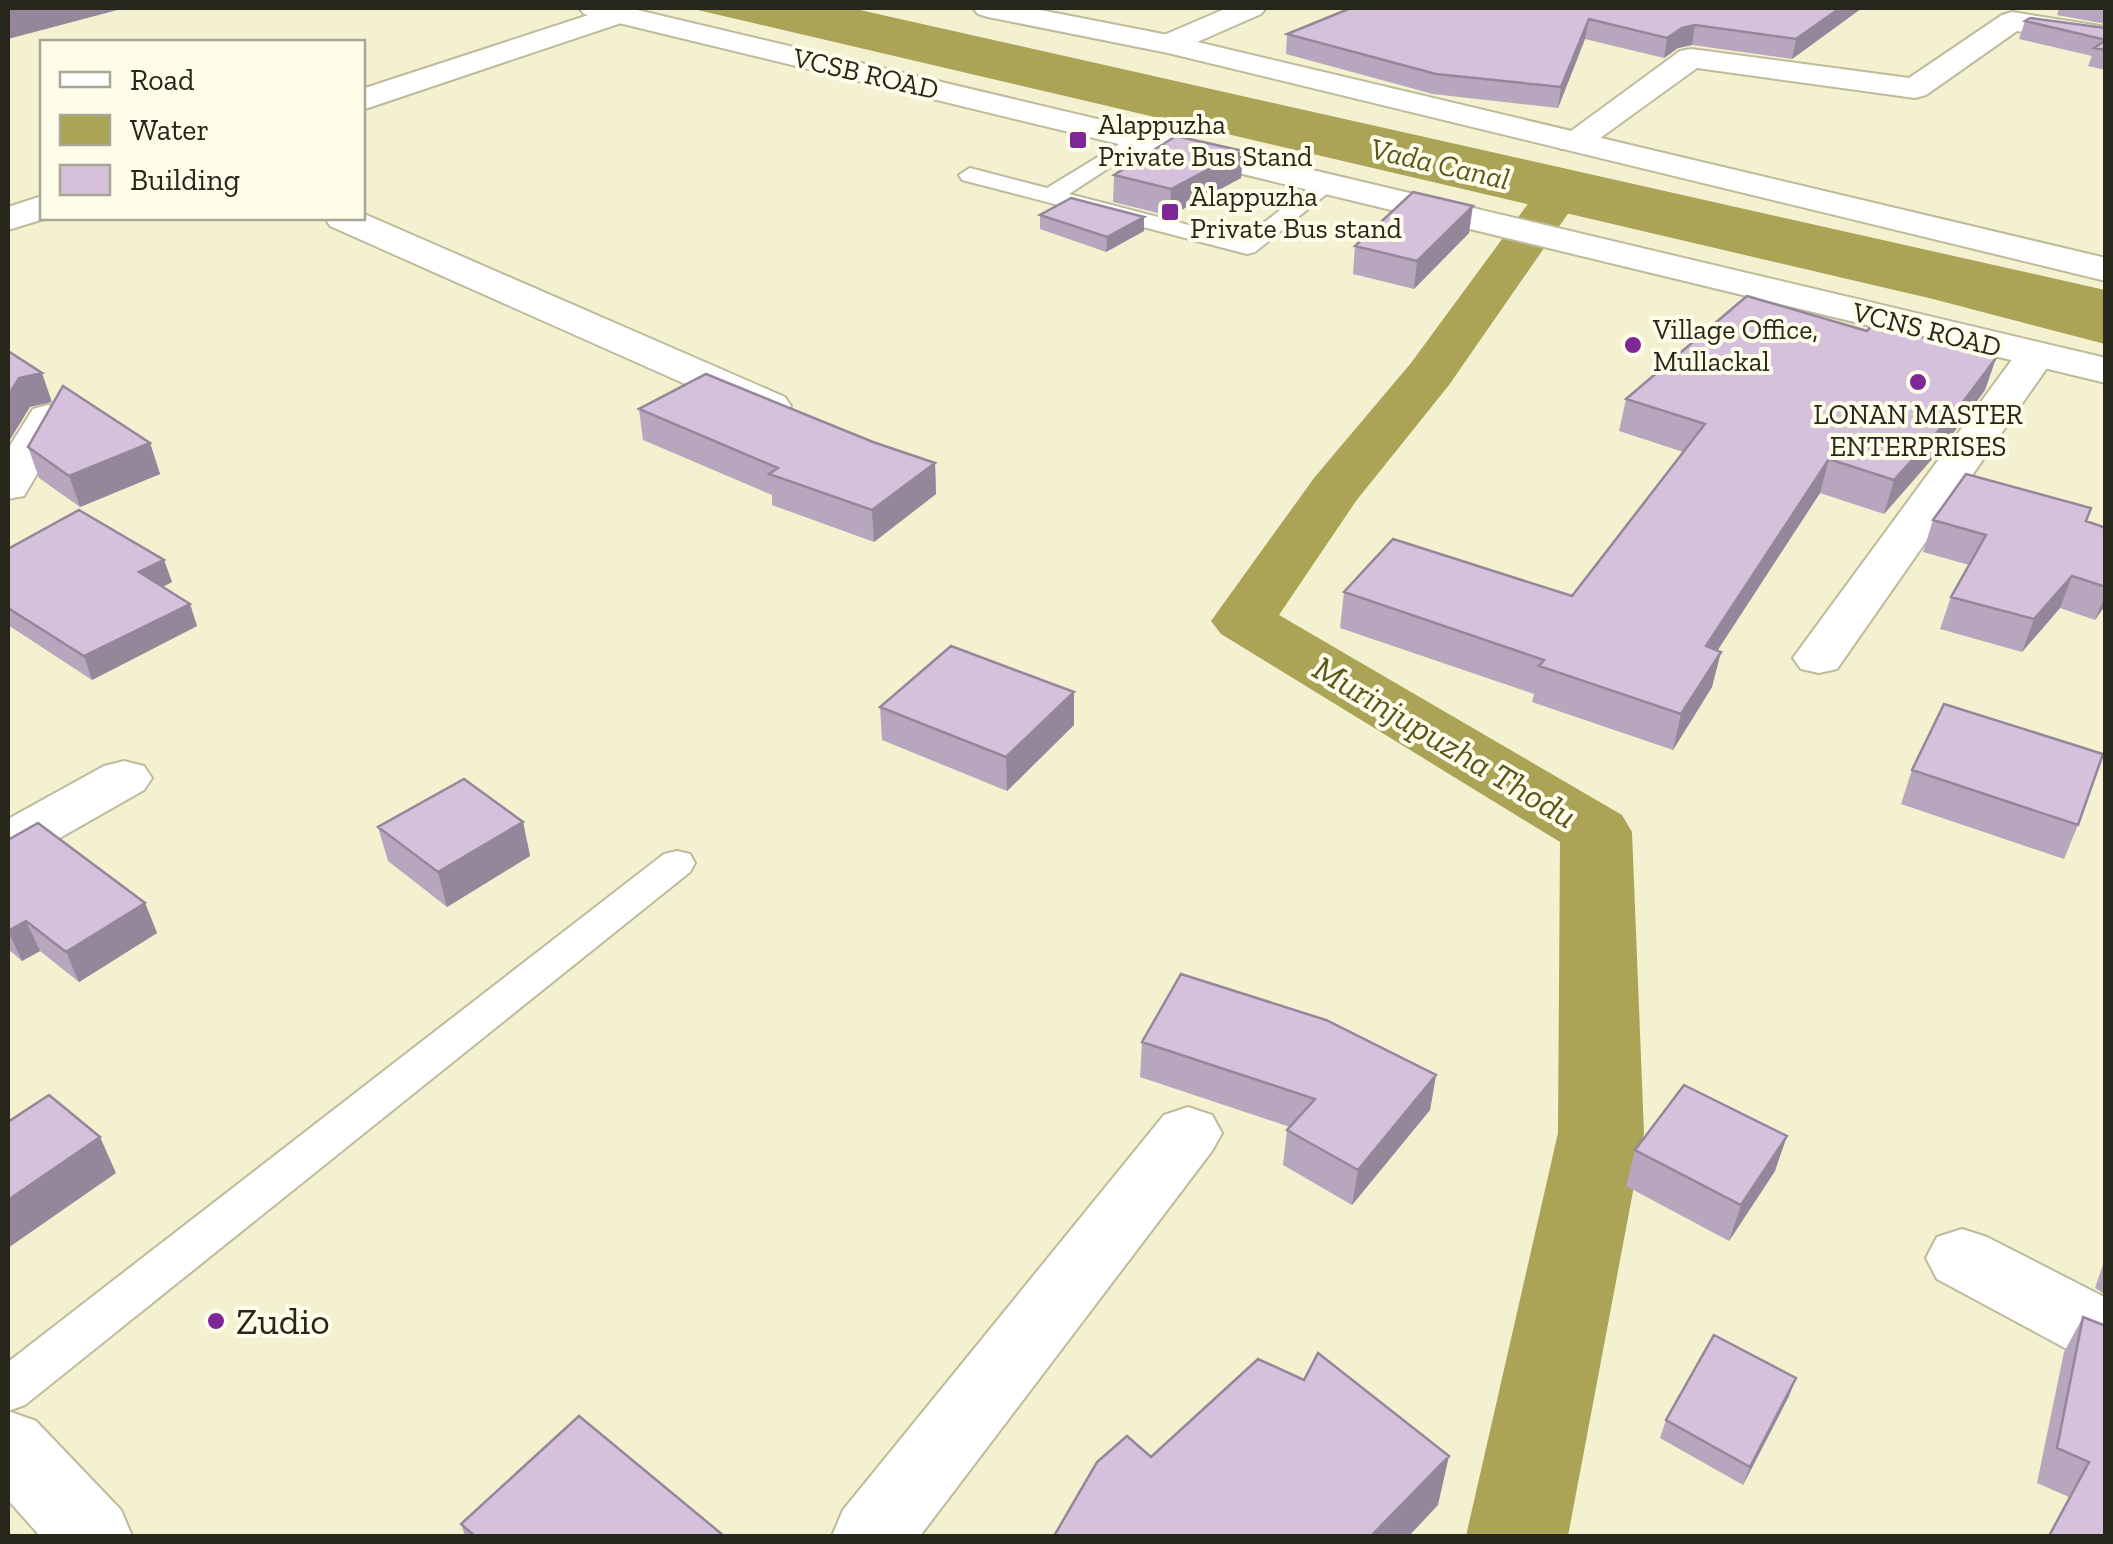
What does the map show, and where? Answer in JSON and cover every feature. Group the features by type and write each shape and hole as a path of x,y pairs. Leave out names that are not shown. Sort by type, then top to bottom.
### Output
{"street":[{"path":"988,8 1168,44 2106,270"},
{"path":"1168,44 1251,8"},
{"path":"365,99 607,11"},
{"name":"VCSB ROAD","path":"607,11 1142,152"},
{"path":"1573,142 1691,58 1915,88 2012,21 2106,36"},
{"path":"1142,152 1175,147 1328,184"},
{"name":"VCNS ROAD","path":"1328,184 2106,371"},
{"path":"8,219 40,208"},
{"path":"348,220 803,420"},
{"path":"1819,658 2036,355"},
{"path":"8,486 48,418"},
{"path":"8,844 124,778"},
{"path":"872,1536 1188,1133"},
{"path":"1962,1258 2106,1334"},
{"path":"8,1446 92,1536"}],"lane":[{"path":"1051,196 1142,152"},
{"path":"970,175 1247,246 1328,184"},
{"path":"1086,205 1116,186"},
{"path":"8,1390 678,863"}],"water":[{"name":"Vada Canal","path":"689,8 851,8 2105,290 2105,344 1933,299"}],"building":[{"path":"1351,8 1840,8 1796,39 1695,25 1667,38 1589,19 1561,87 1436,74 1287,34"},
{"path":"2030,18 2106,28 2106,40 2025,21"},
{"path":"1176,136 1243,151 1171,189 1114,175"},
{"path":"1413,192 1473,206 1417,261 1355,246"},
{"path":"1071,198 1144,217 1107,237 1040,215"},
{"path":"1747,296 1867,331 1874,323 1996,358 1957,410 1894,480 1829,459 1706,646 1721,652 1681,714 1539,666 1544,660 1344,592 1393,539 1572,596 1705,424 1626,399"},
{"path":"8,351 42,373 19,378 8,396"},
{"path":"706,374 935,463 872,510 769,474 778,468 639,409"},
{"path":"63,386 150,443 69,476 28,447"},
{"path":"1966,474 2091,508 2086,521 2106,528 2106,587 2072,576 2034,619 1951,597 1986,535 1933,520"},
{"path":"79,510 164,560 139,572 190,604 84,656 8,608 8,549"},
{"path":"951,646 1074,692 1006,757 880,707"},
{"path":"1944,704 2103,754 2078,825 1912,770"},
{"path":"464,779 523,822 438,872 378,827"},
{"path":"38,823 145,903 66,952 26,921 8,931 8,840"},
{"path":"1181,974 1326,1020 1436,1075 1358,1170 1287,1130 1315,1099 1142,1042"},
{"path":"1684,1085 1787,1136 1741,1205 1635,1150"},
{"path":"49,1095 100,1137 8,1200 8,1122"},
{"path":"2083,1317 2106,1326 2106,1536 2049,1536 2089,1462 2057,1448"},
{"path":"1714,1335 1796,1378 1750,1467 1666,1420"},
{"path":"1318,1353 1449,1456 1371,1536 1054,1536 1097,1462 1127,1436 1151,1457 1258,1359 1304,1380"},
{"path":"579,1416 724,1536 475,1536 461,1524"}],"waterway":[{"name":"Murinjupuzha Thodu","path":"1517,1536 1601,1133 1596,832 1243,621 1334,490 1430,374 1560,192"}],"place":[{"name":"Alappuzha Private Bus Stand","path":"1078,140"},
{"name":"Alappuzha Private Bus stand","path":"1170,212"},
{"name":"Village Office, Mullackal","path":"1633,345"},
{"name":"LONAN MASTER ENTERPRISES","path":"1918,382"},
{"name":"Zudio","path":"216,1321"}]}
